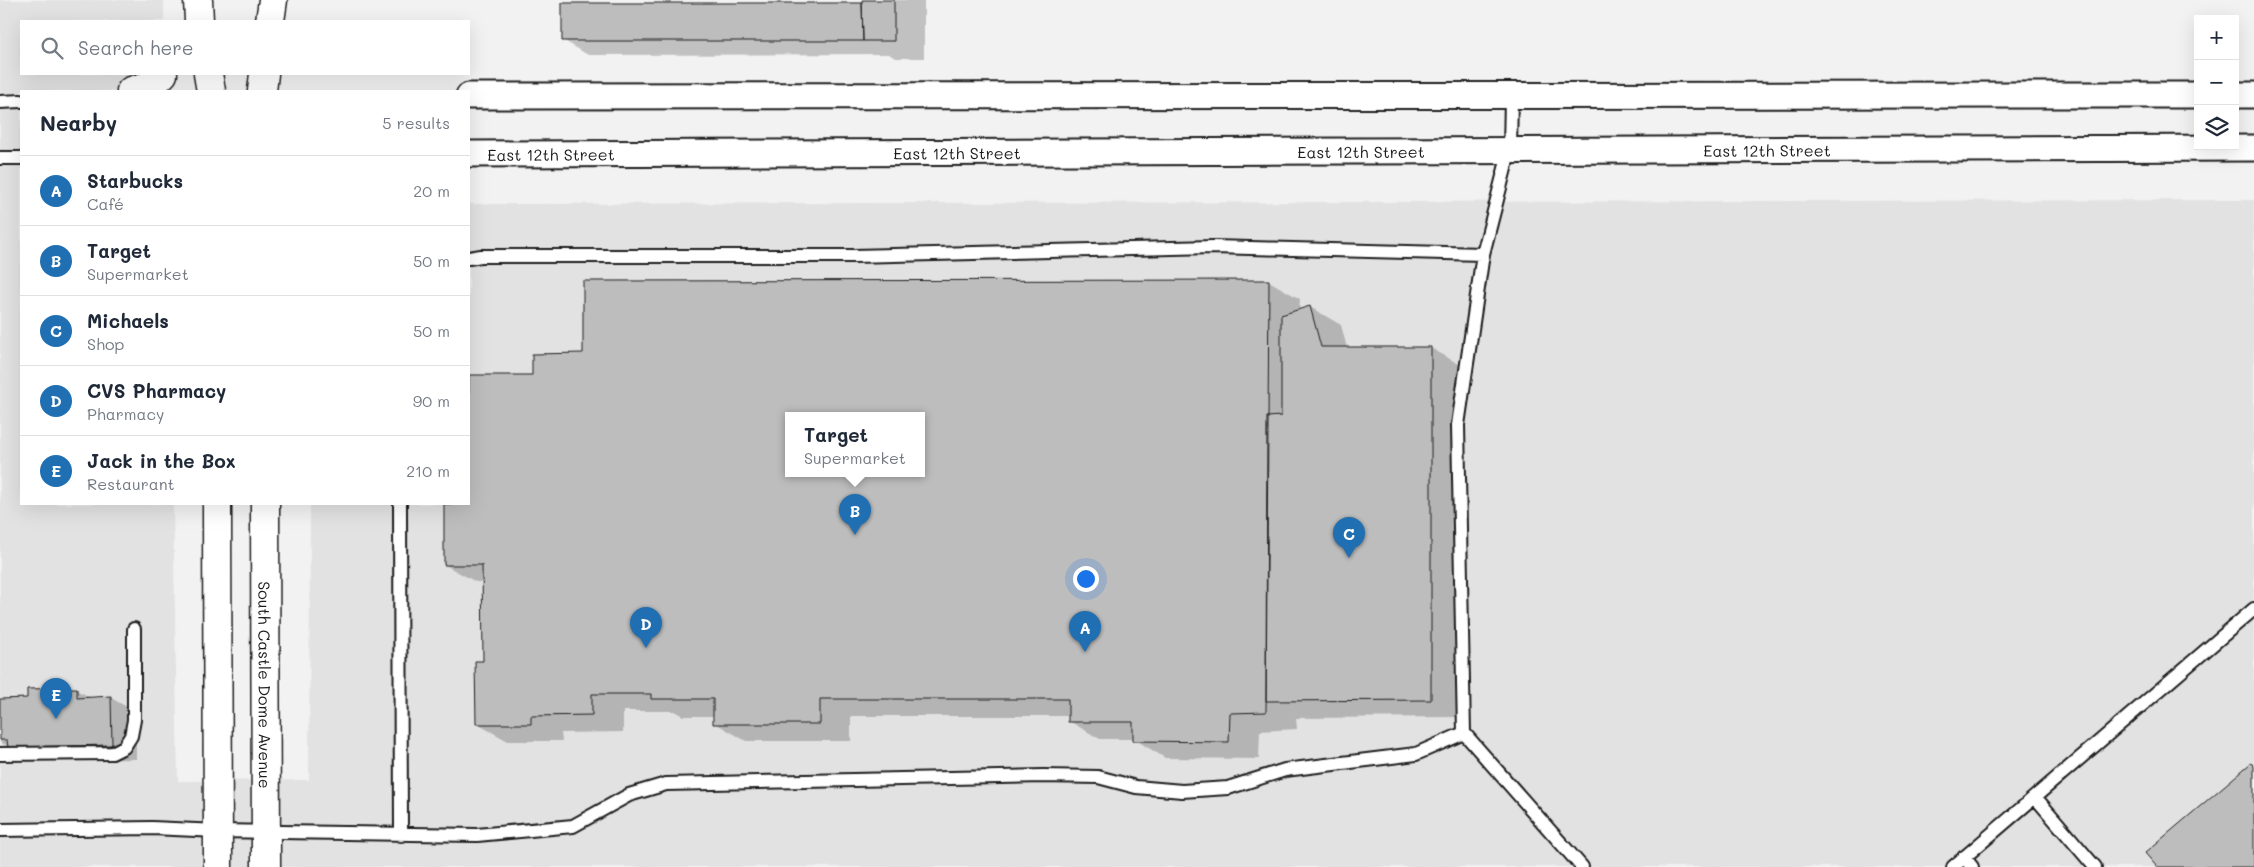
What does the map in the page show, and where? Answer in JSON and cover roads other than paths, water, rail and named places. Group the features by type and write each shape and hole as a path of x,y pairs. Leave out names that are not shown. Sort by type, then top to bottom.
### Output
{"street":[{"path":"270,20 273,0"},
{"path":"134,90 153,84 162,75"},
{"path":"208,75 211,90"},
{"path":"262,90 264,75"},
{"path":"2239,95 2254,95"},
{"path":"470,96 2194,96"},
{"name":"East 12th Street","path":"470,154 1510,149 2254,148"},
{"path":"217,505 218,867"},
{"name":"South Castle Dome Avenue","path":"265,505 266,867"}],"lane":[{"path":"1511,97 1510,149 1483,254 1458,425 1464,732 1582,867"},
{"path":"0,102 20,101"},
{"path":"0,158 20,158"},
{"path":"470,258 482,256 854,256 1213,247 1483,254"},
{"path":"400,505 401,835"},
{"path":"1953,867 1968,862 2035,797 2254,609"},
{"path":"0,754 112,753 124,747 131,736 134,720 134,629"},
{"path":"0,830 152,828 218,832 477,835 572,826 629,795 666,784 1043,776 1098,777 1136,787 1182,791 1228,788 1285,770 1416,754 1464,732"},
{"path":"2035,797 2095,867"}],"place":[{"name":"Target","path":"855,535"},
{"name":"Michaels","path":"1349,558"},
{"name":"CVS Pharmacy","path":"646,648"},
{"name":"Starbucks","path":"1085,652"},
{"name":"Jack in the Box","path":"56,719"}]}
